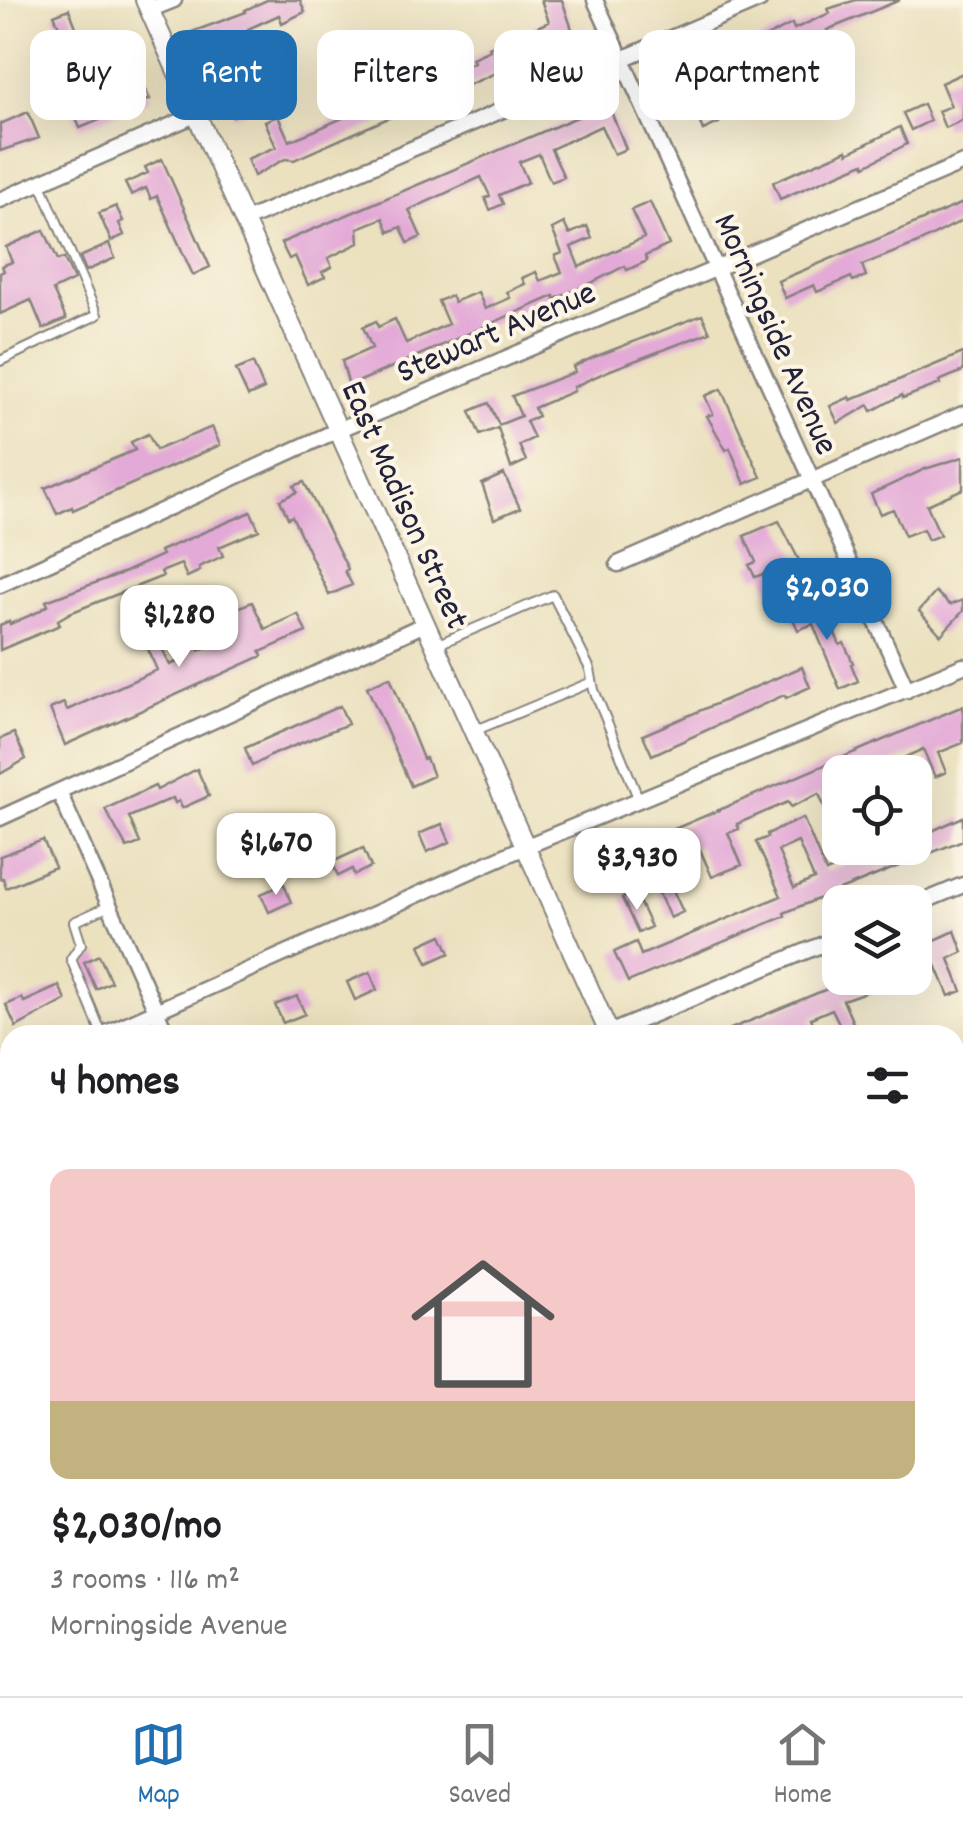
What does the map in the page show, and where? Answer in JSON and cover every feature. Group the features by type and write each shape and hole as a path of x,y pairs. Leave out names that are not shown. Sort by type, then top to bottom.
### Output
{"street":[{"path":"147,5 174,0"},
{"name":"Morningside Avenue","path":"595,0 907,690"},
{"path":"243,222 760,0"},
{"name":"East Madison Street","path":"147,5 166,49"},
{"path":"0,200 183,120"},
{"name":"East Madison Street","path":"197,120 528,846 604,1025"},
{"name":"Stewart Avenue","path":"0,584 338,430 963,163"},
{"path":"618,564 963,414"},
{"path":"0,818 425,624"},
{"path":"124,1025 528,846 963,666"},
{"path":"58,792 163,1025"},
{"path":"932,898 963,885"},
{"path":"630,1025 822,945"}],"lane":[{"path":"0,361 97,315 40,182"},
{"path":"434,645 553,595 590,669 639,800"},
{"path":"474,731 592,682"},
{"path":"98,1025 71,960 81,944 74,922 109,906"}],"building":[{"path":"267,0 300,0 305,12 282,23 279,15 248,30 197,30"},
{"path":"541,0 562,0 572,30 530,30 549,22"},
{"path":"856,0 900,0 827,30 780,30 792,24 794,29 830,13 828,9"},
{"path":"69,9 77,30 61,30 54,15"},
{"path":"494,45 494,74 474,82 474,57 490,50"},
{"path":"963,73 963,120 945,128 938,111 951,106 941,83"},
{"path":"923,104 930,121 911,130 903,113"},
{"path":"28,112 39,138 0,151 0,124"},
{"path":"77,120 99,120 80,128"},
{"path":"280,120 289,141 338,120 384,120 294,160 285,159 254,176 247,159 276,147 265,121"},
{"path":"570,120 614,120 626,149 614,154 601,126 551,149 564,177 551,182 539,154 519,162 528,182 499,195 503,204 490,210 485,198 490,196 481,177 409,210 421,237 408,243 401,227 389,232 383,218 358,228 359,243 328,258 332,267 322,272 325,277 308,285 295,256 289,259 281,243"},
{"path":"699,120 718,120 719,123 703,130"},
{"path":"900,127 907,144 865,166 864,163 780,199 773,182 847,150 848,153"},
{"path":"162,159 210,267 193,275 157,196 151,199 146,188 131,195 125,183 148,173 145,167"},
{"path":"650,202 669,245 645,256 647,261 627,270 625,266 349,386 342,361 372,348 363,327 376,321 378,327 395,319 406,343 448,324 438,301 451,296 454,302 478,292 485,309 510,298 507,292 525,284 522,278 536,272 540,281 562,272 555,256 562,253 552,229 564,223 569,234 587,226 592,238 571,247 579,267 644,238 631,210"},
{"path":"963,203 963,220 862,265 866,276 853,281 851,277 817,292 814,285 785,298 778,281"},
{"path":"116,206 124,235 111,241 99,213"},
{"path":"44,230 58,260 64,258 74,280 53,290 66,319 43,329 31,300 0,314 0,273 4,271 2,266 12,262 6,247"},
{"path":"109,244 115,258 86,271 80,257"},
{"path":"702,315 710,332 608,371 534,408 538,416 526,421 534,438 519,445 526,461 511,468 498,428 480,435 470,411 489,403 499,425 521,416 512,396 575,372 573,367 592,358"},
{"path":"963,353 963,371 939,381 940,384 903,398 902,395 872,411 869,405 838,423 830,406"},
{"path":"253,363 264,389 248,396 236,370"},
{"path":"721,389 761,477 745,484 730,448 726,450 707,416 713,414 705,396"},
{"path":"212,427 220,445 73,510 72,507 57,514 45,488 135,450 131,442 148,434 156,450"},
{"path":"963,457 963,489 927,505 940,535 928,540 923,529 905,536 893,509 880,514 871,494 925,469"},
{"path":"504,474 520,508 494,519 482,484"},
{"path":"304,482 348,569 345,571 352,585 329,595 292,516 288,518 280,500 297,492 294,486"},
{"path":"251,512 259,530 219,547 223,556 199,567 200,571 187,577 181,564 161,572 163,576 70,613 58,620 60,625 0,650 0,625 38,612 48,605 46,601 125,572 162,555 160,551"},
{"path":"779,521 803,568 779,578 784,591 773,596 763,574 755,577 749,565 756,562 744,536"},
{"path":"936,592 950,605 963,600 963,611 941,635 919,611"},
{"path":"814,599 828,633 834,631 840,645 844,643 853,663 858,681 840,689 813,624 798,630 789,610"},
{"path":"252,602 265,629 298,614 306,632 260,652 262,656 65,745 50,709 64,703 67,710 157,670 147,647 159,642 170,665 188,657 176,630 189,624 200,650 219,642 209,619"},
{"path":"802,667 810,687 652,755 643,735"},
{"path":"390,677 433,776 411,786 367,687"},
{"path":"340,706 348,724 252,766 245,748"},
{"path":"963,706 963,743 938,753 946,772 935,777 932,755 926,755 923,749 910,755 848,755"},
{"path":"14,733 26,759 0,774 0,739"},
{"path":"822,766 822,801 819,794 791,807 788,802 737,824 739,829 728,833 742,865 712,877 698,845 660,862 683,912 670,918 647,867 620,879 611,856"},
{"path":"197,769 209,796 182,808 173,798 129,817 140,843 127,848 105,809 155,786 157,790"},
{"path":"963,817 963,840 932,853 932,831"},
{"path":"803,818 826,872 842,865 902,865 853,885 822,885 822,898 628,982 614,952 636,942 641,955 781,896 756,842","holes":["798,842 814,879 794,888 778,851"]},
{"path":"442,824 450,842 427,852 419,834"},
{"path":"43,840 55,867 6,888 3,878 0,879 0,856"},
{"path":"363,848 371,867 354,875 352,869 338,876 332,862"},
{"path":"284,884 291,902 269,912 261,894"},
{"path":"635,893 651,927 638,933 622,898"},
{"path":"955,931 963,952 949,959 962,991 949,996 936,965 932,967 932,941"},
{"path":"442,935 450,953 428,963 420,945"},
{"path":"99,955 111,982 96,989 84,962"},
{"path":"370,972 377,990 355,1000 347,982"},
{"path":"59,986 66,1000 15,1025 6,1005 22,998 24,1002"},
{"path":"822,991 822,995 857,995 843,1000 854,1025 840,1025 832,1009 811,1018 814,1025 740,1025"},
{"path":"297,996 305,1014 283,1023 275,1005"}]}
